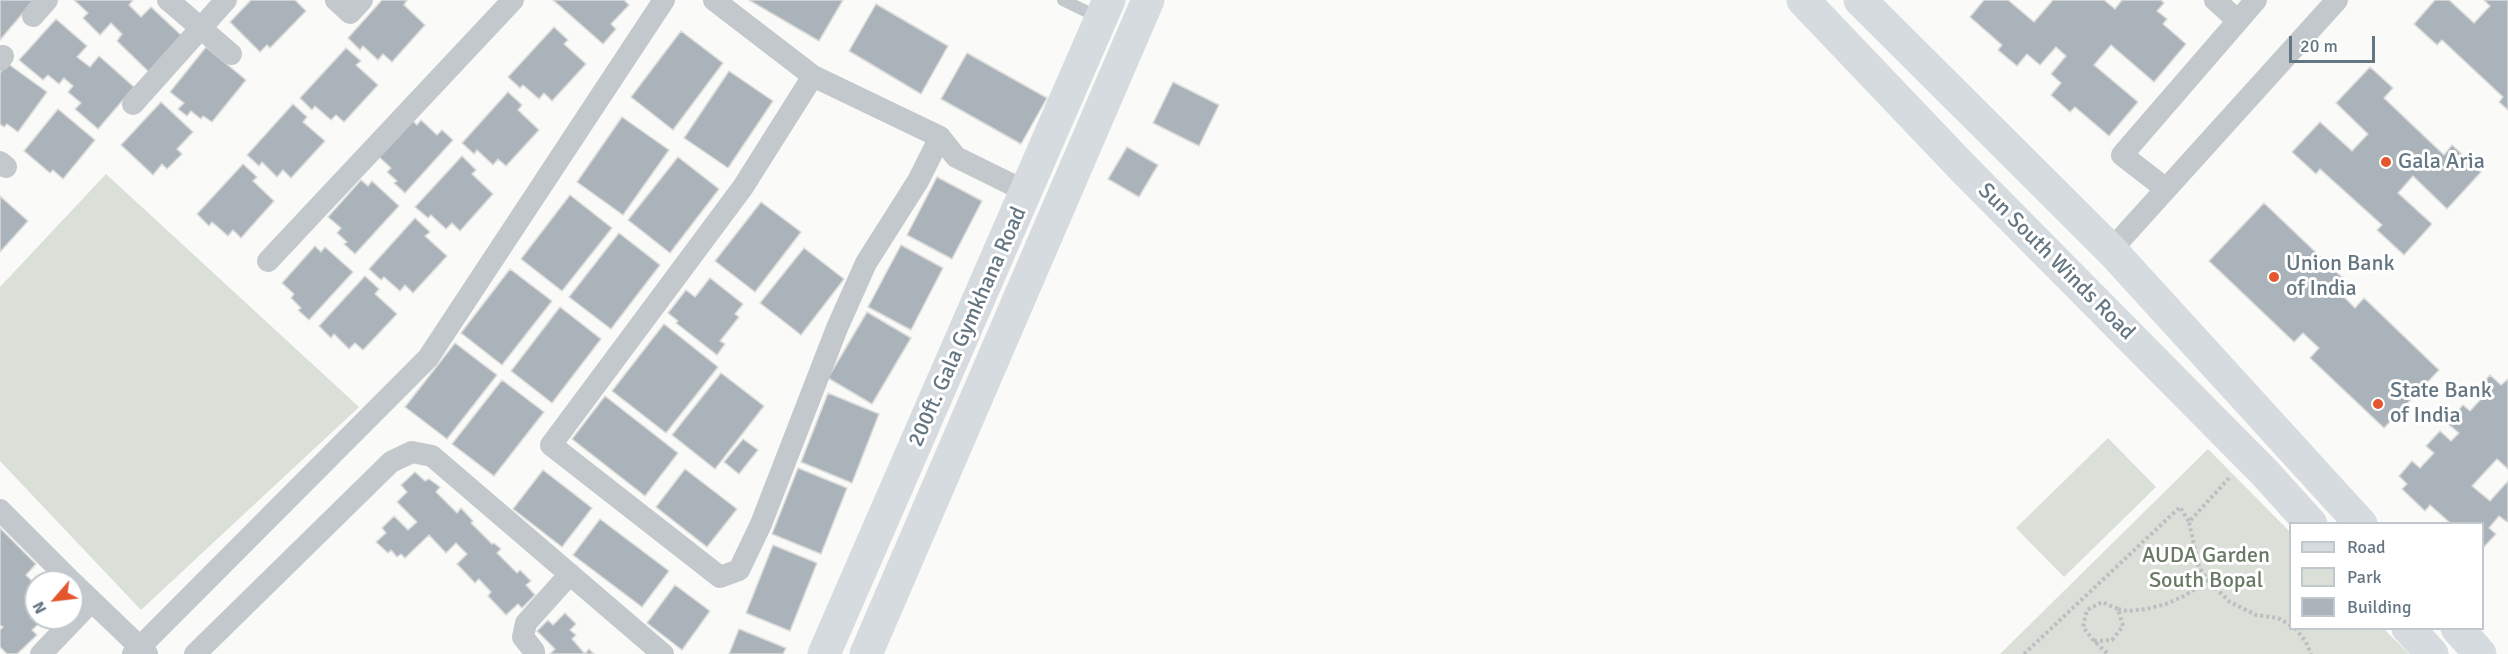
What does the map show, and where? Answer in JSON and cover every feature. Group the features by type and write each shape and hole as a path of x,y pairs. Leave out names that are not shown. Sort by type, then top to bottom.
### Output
{"street":[{"path":"168,0 231,54"},
{"path":"133,104 226,0"},
{"path":"336,0 350,13 362,0"},
{"path":"268,261 513,0"},
{"path":"84,595 140,652 428,358 664,0"},
{"path":"714,0 813,76 940,137 956,157 1027,192"},
{"path":"866,654 1148,0"},
{"name":"Sun South Winds Road","path":"1803,0 1972,177 2264,472 2309,522"},
{"path":"1860,0 2111,250 2359,522"},
{"path":"2215,0 2238,21"},
{"path":"2166,189 2122,155 2256,0"},
{"path":"2111,250 2337,0"},
{"name":"200ft. Gala Gymkhana Road","path":"830,651 1105,9"},
{"path":"813,76 743,187 551,445 720,577 739,570 761,524 837,328 861,274 918,181 940,137"},
{"path":"195,654 391,462 412,452 432,456 570,574 650,650"},
{"path":"0,510 60,570"},
{"path":"534,654 524,637 526,623 570,574"},
{"path":"41,654 91,602"},
{"path":"2410,630 2432,654"},
{"path":"2459,630 2480,654"}],"lane":[{"path":"1062,0 1105,9"}],"path":[{"path":"2189,522 2234,473"},
{"path":"2024,654 2180,507 2189,522 2199,567 2219,593 2256,615 2278,618 2289,624"},
{"path":"2108,654 2083,627 2086,610 2102,602 2118,609 2137,610 2166,604 2208,581"},
{"path":"2094,641 2112,640 2123,626 2118,609"},
{"path":"2297,630 2306,642 2311,654"}],"green space":[{"path":"106,174 359,407 141,610 0,461 0,287"},
{"path":"2108,438 2156,487 2064,577 2016,528"},
{"name":"AUDA Garden South Bopal","path":"2208,449 2289,531 2289,630 2385,630 2409,654 2000,654"}],"building":[{"path":"0,0 34,0 0,40"},
{"path":"74,0 133,0 129,5 141,17 151,7 182,36 149,72 117,41 122,34 111,23 100,35 83,18 88,13"},
{"path":"251,0 295,0 306,11 270,48 267,45 260,52 230,22"},
{"path":"382,0 407,0 404,5 425,25 392,62 383,54 378,60 363,46 360,50 348,38"},
{"path":"553,0 624,0 629,5 611,24 616,29 603,44"},
{"path":"749,0 843,0 819,41"},
{"path":"1984,0 2008,0 2034,22 2053,0 2104,0 2115,9 2122,0 2161,0 2164,3 2157,11 2167,19 2163,24 2186,44 2154,82 2111,45 2094,65 2138,102 2109,136 2075,107 2070,112 2051,95 2061,83 2051,74 2066,56 2056,47 2040,65 2027,54 2017,66 1998,50 2002,45 1970,17"},
{"path":"2435,0 2449,0 2474,23 2490,6 2484,0 2508,0 2508,110 2499,102 2503,97 2442,40 2437,45 2414,24"},
{"path":"876,4 948,46 921,94 849,51"},
{"path":"56,19 87,46 77,57 90,67 99,56 134,87 98,129 75,109 81,103 68,92 73,86 64,78 59,84 48,75 43,80 19,60"},
{"path":"554,27 568,40 564,44 586,64 552,101 544,93 539,99 523,85 520,88 508,77"},
{"path":"681,31 723,63 673,130 631,97"},
{"path":"206,47 246,80 212,122 203,116 201,119 191,111 187,116 178,109 184,103 170,92"},
{"path":"346,48 361,61 356,65 378,85 344,122 336,115 331,120 315,106 312,110 300,98"},
{"path":"967,53 1047,98 1021,144 941,99"},
{"path":"7,63 47,92 18,132 7,124 4,127 0,124 0,73"},
{"name":"Gala Aria","path":"2370,67 2393,88 2384,98 2444,155 2452,145 2481,172 2447,209 2413,176 2398,193 2432,224 2404,255 2377,230 2382,225 2320,169 2316,174 2292,152 2320,122 2352,151 2368,134 2336,103"},
{"path":"729,71 773,101 728,168 684,138"},
{"path":"1173,82 1219,105 1199,146 1153,123"},
{"path":"508,92 522,105 518,110 539,130 506,166 498,159 493,165 477,150 474,154 462,143"},
{"path":"161,102 193,132 177,149 182,154 167,169 162,164 153,175 121,145"},
{"path":"293,104 307,117 303,122 325,141 291,178 283,170 277,177 262,162 259,166 247,155"},
{"path":"58,109 95,140 63,179 53,170 50,173 24,151"},
{"path":"622,117 669,150 623,215 577,182"},
{"path":"411,119 417,125 421,120 437,135 442,130 453,140 405,193 394,183 397,181 387,172 391,168 378,156"},
{"path":"1127,147 1158,165 1139,197 1108,179"},
{"path":"462,156 476,170 472,174 493,194 460,231 452,223 446,229 431,215 428,218 415,207"},
{"path":"678,157 719,189 670,253 628,220"},
{"path":"243,164 257,177 253,181 274,201 241,238 233,230 228,236 212,222 209,226 197,214"},
{"path":"937,177 982,201 952,259 907,235"},
{"path":"361,180 368,186 372,181 399,206 355,254 344,244 347,242 337,233 341,228 328,217"},
{"path":"570,195 612,228 562,291 521,259"},
{"path":"0,196 28,221 0,252"},
{"path":"761,202 801,232 755,292 715,261"},
{"path":"2264,203 2348,283 2339,292 2355,308 2364,298 2439,370 2384,428 2310,358 2319,348 2303,333 2294,342 2209,261"},
{"path":"415,218 430,232 425,236 447,256 413,293 405,285 400,291 384,277 381,280 369,269"},
{"path":"619,233 660,265 611,329 569,297"},
{"path":"901,245 943,268 911,330 868,307"},
{"path":"315,246 321,252 325,247 353,272 309,320 298,310 301,308 291,298 294,294 282,283"},
{"path":"804,248 844,279 801,335 760,303"},
{"path":"510,269 552,301 502,365 461,333"},
{"path":"365,276 379,289 375,294 397,314 363,350 355,343 349,349 334,334 331,338 319,326"},
{"path":"710,278 743,304 735,314 739,317 720,341 725,344 717,355 676,323 678,321 668,313 686,290 695,297"},
{"path":"560,307 601,339 552,403 511,371"},
{"path":"867,312 911,338 872,404 828,378"},
{"path":"664,324 718,367 666,433 612,391"},
{"path":"455,343 497,375 447,439 405,407"},
{"path":"721,373 764,406 715,469 672,435"},
{"path":"2490,375 2501,385 2508,379 2508,469 2497,459 2472,486 2490,501 2508,481 2508,521 2499,516 2489,528 2496,534 2484,547 2484,522 2449,522 2430,505 2425,511 2402,489 2407,484 2399,476 2412,461 2420,468 2434,453 2426,446 2440,431 2451,441 2459,433 2447,423 2463,405 2470,411 2482,398 2475,392"},
{"path":"502,380 544,412 494,476 452,444"},
{"path":"828,393 879,414 852,483 801,462"},
{"path":"605,396 678,453 645,496 572,439"},
{"path":"743,439 758,450 739,474 724,462"},
{"path":"798,468 847,488 821,554 772,534"},
{"path":"685,469 737,509 707,547 656,507"},
{"path":"543,470 592,508 562,547 513,509"},
{"path":"415,472 425,481 429,479 440,487 436,492 457,513 461,508 473,521 471,523 492,544 494,543 501,549 497,553 517,573 520,570 531,581 526,585 535,595 522,608 518,604 506,615 488,596 491,592 479,579 475,583 457,564 467,554 456,543 446,553 429,535 405,558 401,554 397,557 391,550 388,553 376,542 386,533 382,528 394,516 408,530 417,522 397,502 407,492 401,485"},
{"path":"600,519 669,571 642,607 573,555"},
{"path":"0,528 36,564 31,570 24,570 24,630 32,630 37,635 17,654 7,654 0,647 0,630 3,627 0,625"},
{"path":"773,545 817,563 790,631 746,613"},
{"path":"675,585 710,611 682,650 647,623"},
{"path":"565,613 576,624 570,630 576,635 572,639 585,654 550,654 555,649 537,631 548,620 553,625"},
{"path":"739,629 786,648 783,654 729,654"}],"place":[{"name":"Gala Aria","path":"2386,162"},
{"name":"Union Bank of India","path":"2274,277"},
{"name":"State Bank of India","path":"2378,404"}]}
